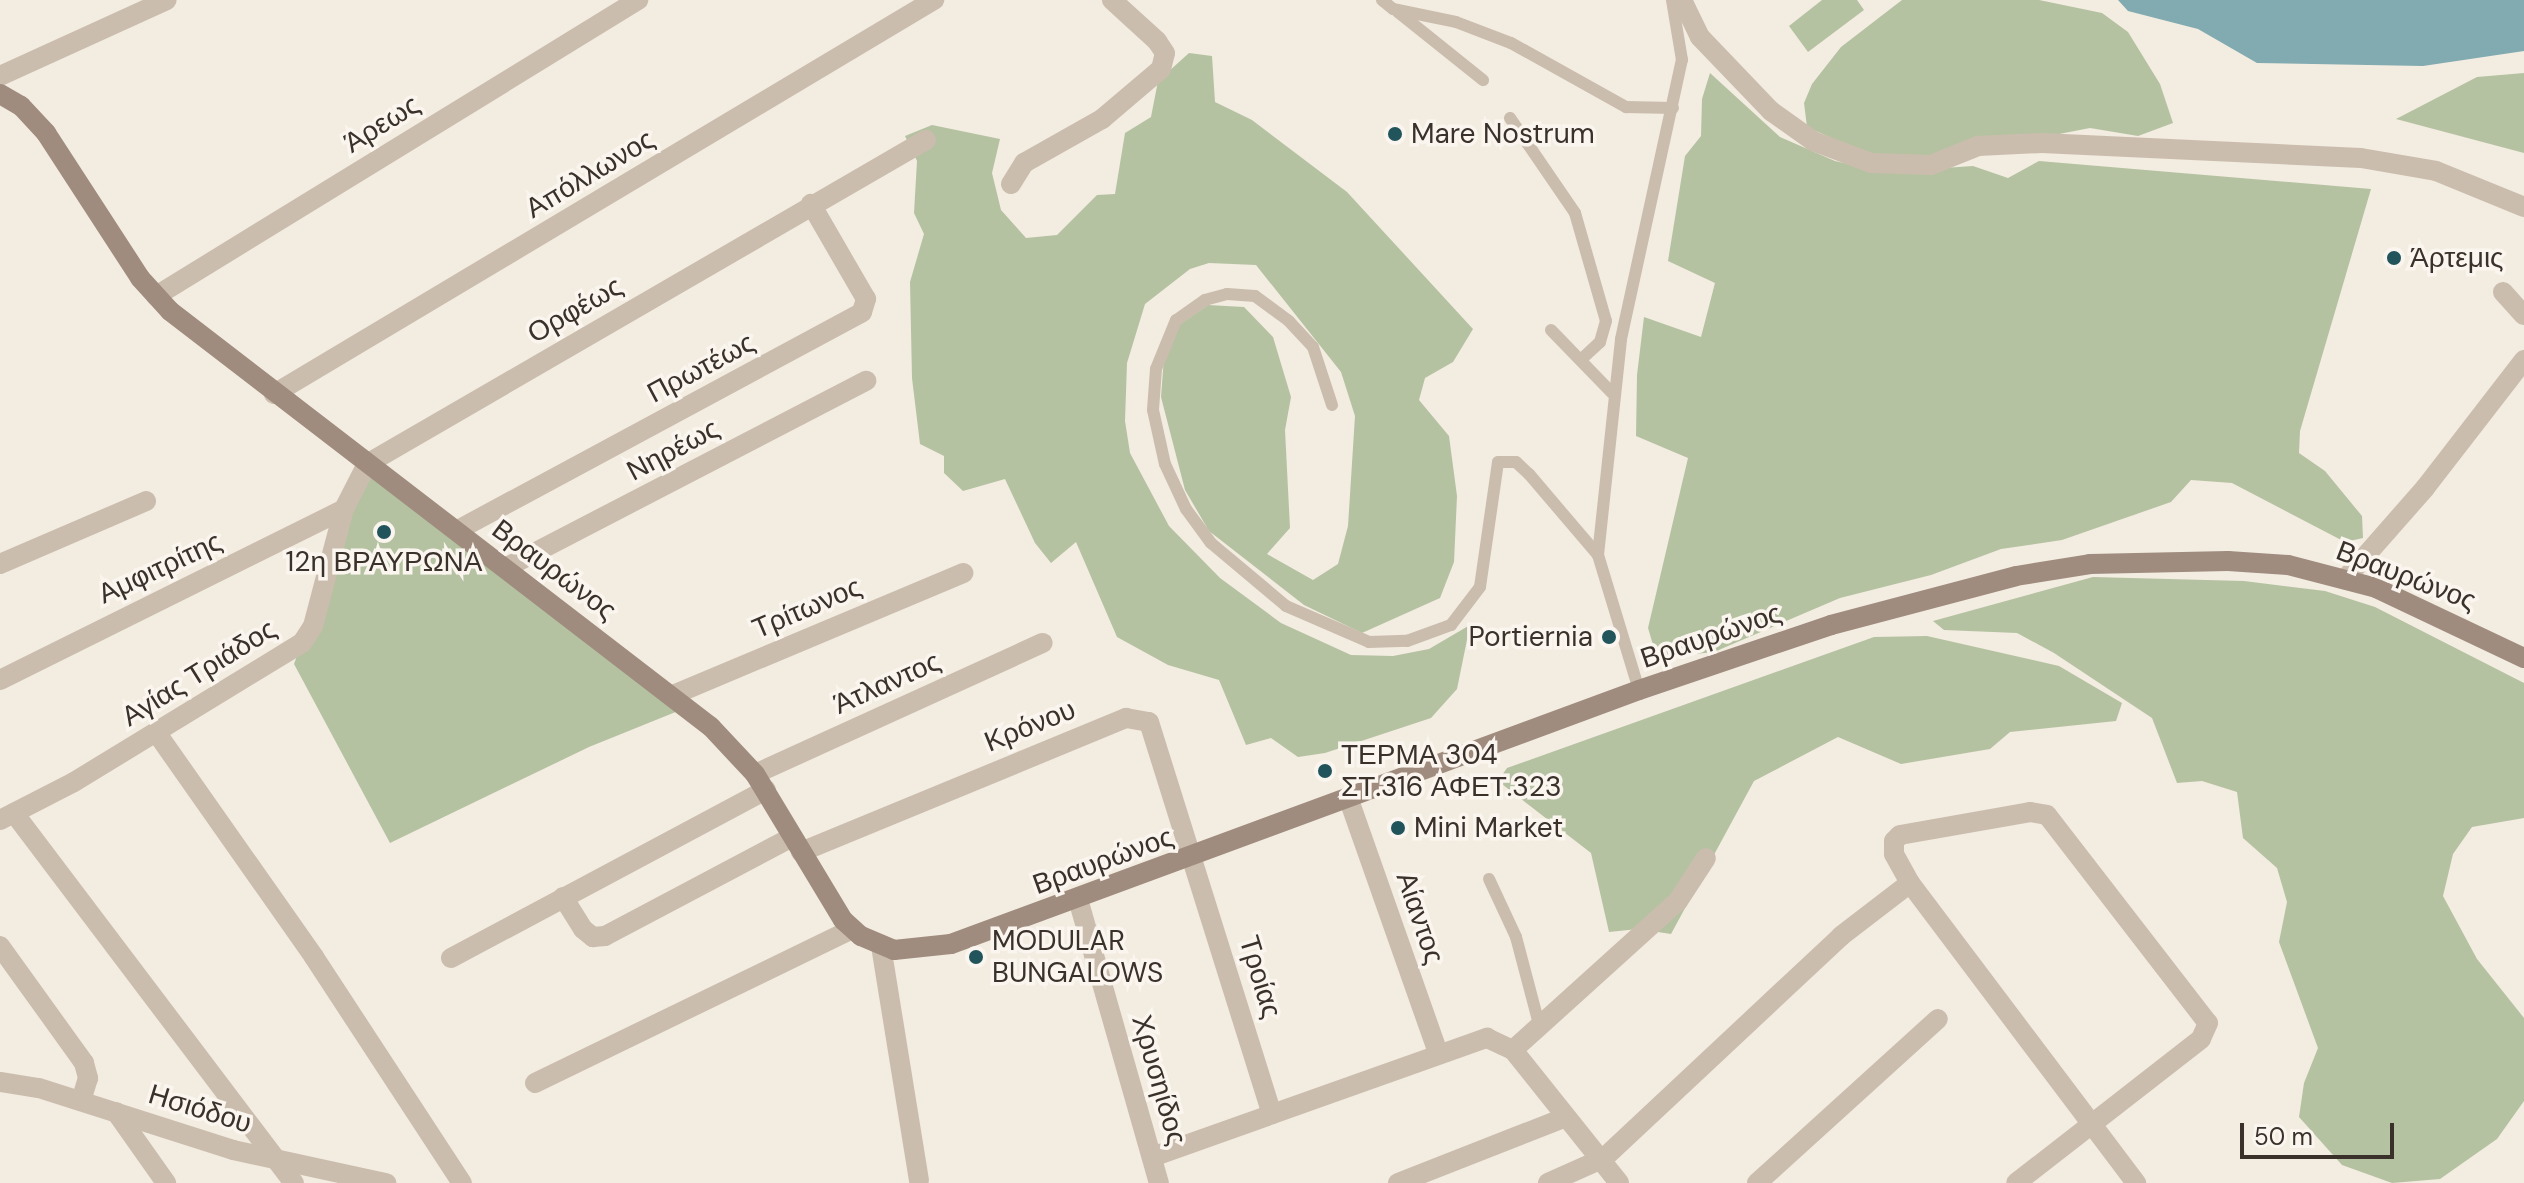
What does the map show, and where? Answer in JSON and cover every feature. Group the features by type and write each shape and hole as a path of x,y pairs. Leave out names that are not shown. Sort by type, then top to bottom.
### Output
{"main road":[{"name":"Βραυρώνος","path":"0,94 21,106 46,133 156,296 274,394 673,695 760,782 852,929 881,946 920,951 951,944 1195,857 1639,690 1903,604 2049,570 2228,561 2288,565 2346,578 2427,609 2524,658"}],"street":[{"path":"0,76 167,0"},
{"name":"Άρεως","path":"156,296 638,0"},
{"name":"Απόλλωνος","path":"274,394 934,0"},
{"path":"1011,184 1024,163 1102,119 1161,69 1165,53 1157,41 1112,0"},
{"path":"1682,0 1700,37 1771,111 1813,141 1871,163 1931,165 1978,146 2042,143 2361,158 2436,171 2524,207"},
{"name":"Ορφέως","path":"367,464 926,140"},
{"name":"Πρωτέως","path":"456,531 854,320 866,299 811,204"},
{"path":"2503,292 2524,315"},
{"path":"2346,578 2425,488 2524,360"},
{"name":"Νηρέως","path":"505,568 866,381"},
{"name":"Αγίας Τριάδος","path":"7,816 156,732 302,643 313,626 344,509 367,464"},
{"path":"0,564 146,501"},
{"name":"Αμφιτρίτης","path":"0,680 344,509"},
{"name":"Τρίτωνος","path":"673,695 963,573"},
{"name":"Άτλαντος","path":"451,958 563,897 760,782 1043,643"},
{"name":"Κρόνου","path":"797,844 1139,717 1149,722 1157,736 1195,857"},
{"path":"156,732 331,981 462,1183"},
{"name":"Αίαντος","path":"1349,800 1438,1053"},
{"path":"2016,1183 2094,1126 2201,1039 2208,1023 2061,826 2047,815 2030,812 1900,835 1894,841 1894,854 1910,883 2094,1126 2136,1183"},
{"path":"7,816 294,1183"},
{"path":"563,897 583,929 593,937 605,936 797,844"},
{"name":"Τροίας","path":"1195,857 1272,1114"},
{"path":"1513,1050 1539,1024 1615,962 1669,910 1706,858"},
{"path":"1548,1183 1604,1158 1841,936 1910,883"},
{"name":"Χρυσηίδος","path":"1078,899 1159,1183"},
{"path":"535,1083 852,929"},
{"path":"0,946 84,1063 88,1078 81,1101"},
{"path":"881,946 919,1180"},
{"path":"1757,1183 1938,1019"},
{"path":"1152,1157 1487,1038 1513,1050 1564,1118 1604,1158 1619,1183"},
{"name":"Ησιόδου","path":"0,1082 81,1101 278,1159 386,1183"},
{"path":"116,1112 166,1183"},
{"path":"1398,1183 1564,1118"}],"lane":[{"path":"1382,0 1483,80"},
{"path":"1639,690 1598,555 1612,393 1682,60 1672,0"},
{"path":"1393,9 1456,22 1511,43 1626,107 1673,108"},
{"path":"1510,118 1575,213 1606,321 1600,342 1581,360"},
{"path":"1332,405 1313,347 1255,296 1227,294 1205,300 1176,320 1156,369 1153,410 1165,464 1186,509 1211,543 1286,606 1369,642 1407,641 1451,625 1480,587 1498,462 1516,462 1529,474 1598,555"},
{"path":"1551,330 1612,393"},
{"path":"1489,879 1516,937 1539,1024"}],"green space":[{"path":"1822,0 1857,0 1864,10 1808,52 1789,26"},
{"path":"1902,0 2039,0 2102,13 2128,32 2160,84 2173,123 2138,136 2090,128 1931,159 1876,158 1807,127 1804,103 1812,84 1841,47"},
{"path":"1189,53 1212,56 1215,102 1252,120 1347,192 1473,329 1453,362 1425,378 1419,400 1449,436 1457,496 1454,562 1440,598 1362,633 1304,605 1209,531 1185,490 1161,397 1164,357 1179,325 1208,305 1244,307 1273,337 1291,397 1285,430 1290,528 1267,554 1313,580 1338,564 1348,526 1355,416 1341,372 1256,265 1209,263 1190,269 1145,304 1127,363 1125,421 1130,453 1169,526 1220,578 1281,623 1351,655 1393,656 1429,649 1470,625 1457,689 1431,718 1325,753 1298,757 1271,738 1246,745 1219,680 1168,665 1117,637 1076,542 1051,563 1035,543 1005,479 963,491 944,473 944,456 920,444 912,378 910,282 924,234 914,213 917,161 905,136 932,125 1000,139 992,173 1001,210 1026,238 1057,235 1097,195 1115,194 1125,133 1151,117 1158,81"},
{"path":"1710,73 1780,137 1835,161 1883,172 1973,166 2008,178 2039,161 2371,189 2300,431 2299,453 2325,471 2362,516 2363,538 2345,542 2232,483 2191,480 2171,502 2062,540 2001,549 1931,575 1840,598 1714,652 1657,658 1648,628 1688,458 1636,436 1637,375 1644,317 1701,337 1715,283 1668,261 1685,156 1701,136 1702,99"},
{"path":"2524,73 2524,153 2396,119 2477,77"},
{"path":"367,464 688,707 589,747 390,843 294,664"},
{"path":"2093,577 2244,581 2325,591 2375,607 2524,683 2524,818 2472,827 2453,854 2443,896 2477,959 2524,1018 2524,1101 2497,1139 2440,1179 2392,1183 2342,1165 2299,1117 2304,1083 2318,1048 2279,942 2287,902 2277,868 2243,838 2237,792 2202,781 2177,783 2152,718 2054,653 2017,633 1944,630 1933,621"},
{"path":"1927,636 2059,666 2122,703 2116,721 2010,732 1990,749 1901,764 1838,737 1754,781 1671,934 1638,929 1609,932 1591,853 1498,781 1507,768 1874,637"}],"water":[{"path":"2118,0 2524,0 2524,51 2423,66 2257,63 2198,29 2128,11"}],"place":[{"name":"Mare Nostrum","path":"1395,134"},
{"name":"Άρτεμις","path":"2394,258"},
{"name":"12η ΒΡΑΥΡΩΝΑ","path":"384,532"},
{"name":"Portiernia","path":"1609,637"},
{"name":"ΤΕΡΜΑ 304 ΣΤ.316 ΑΦΕΤ.323","path":"1325,771"},
{"name":"Mini Market","path":"1398,828"},
{"name":"MODULAR BUNGALOWS","path":"976,957"}]}
